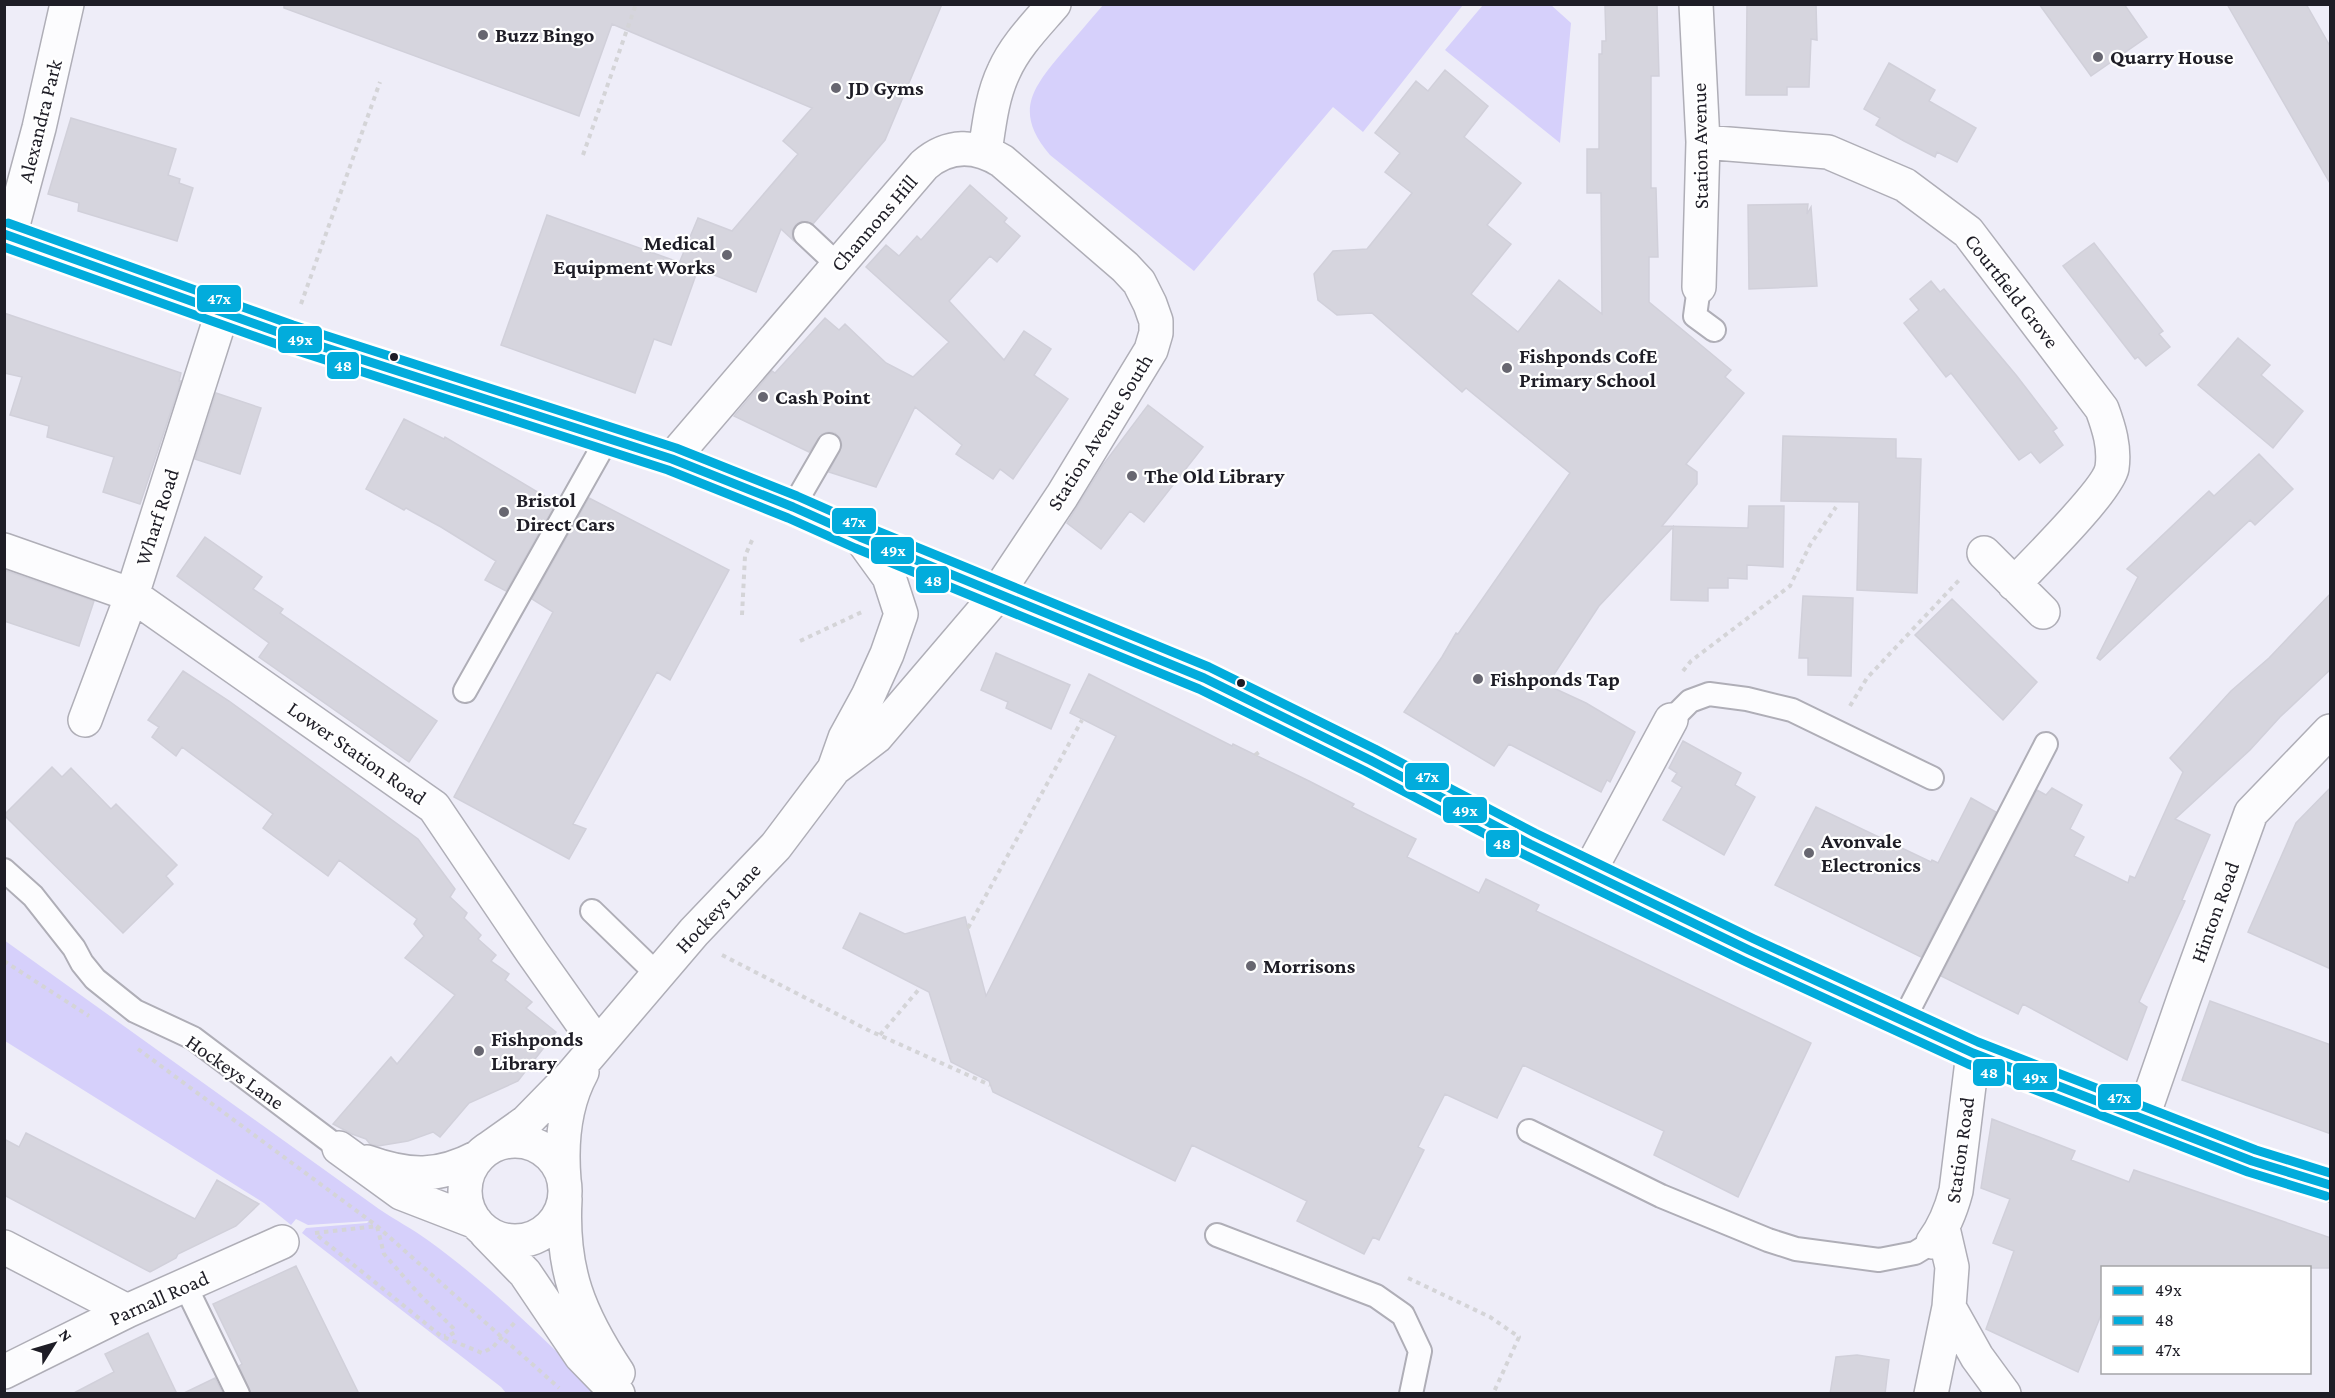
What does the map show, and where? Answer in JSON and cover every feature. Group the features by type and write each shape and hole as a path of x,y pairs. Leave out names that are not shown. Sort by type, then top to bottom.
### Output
{"street":[{"name":"Alexandra Park","path":"7,235 39,128 67,4"},
{"path":"985,152 994,99 1005,68 1018,48 1054,4"},
{"name":"Station Avenue","path":"1696,4 1703,142 1699,287"},
{"name":"Courtfield Grove","path":"1703,142 1828,152 1905,185 1968,232 2102,409 2110,432 2113,452 2112,471 2098,493 2014,584"},
{"name":"Channons Hill","path":"672,459 924,165 934,156 955,148 985,152"},
{"name":"Station Avenue South","path":"985,152 1002,161 1125,267 1145,293 1156,321 1155,339 1145,361 1062,496 998,592"},
{"path":"7,235 289,336 672,459 793,507 860,537 1204,678 1370,760 1530,844 1749,950 1973,1053 2252,1161 2331,1185"},
{"name":"Wharf Road","path":"85,720 132,595 222,312"},
{"name":"Hockeys Lane","path":"834,769 845,738 887,654 901,614 889,577 860,537"},
{"name":"Lower Station Road","path":"4,550 132,595 434,807 597,1044"},
{"path":"1984,553 2043,612"},
{"name":"Hockeys Lane","path":"618,1394 581,1356 516,1262 479,1226 467,1207 465,1189 468,1172 484,1152 538,1110 573,1074 689,938 776,846 834,769 876,737 998,592"},
{"path":"1590,872 1671,720"},
{"name":"Hinton Road","path":"2142,1119 2252,813 2331,731"},
{"name":"Hockeys Lane","path":"597,1044 578,1079 568,1110 563,1143 565,1250 574,1287 589,1326 632,1394"},
{"name":"Station Road","path":"1938,1235 1951,1212 1956,1191 1973,1053"},
{"name":"Hockeys Lane","path":"339,1148 369,1162 412,1173 446,1171 484,1152 514,1141 531,1144 552,1157 564,1189 554,1222 532,1238 506,1241 479,1226"},
{"path":"339,1148 401,1194 479,1226"},
{"path":"1931,1394 1949,1307 1952,1267 1938,1235"},
{"name":"Parnall Road","path":"4,1372 127,1311 186,1287 282,1242"},
{"path":"4,1247 127,1311"},
{"path":"1949,1307 1977,1357 2004,1394"}],"lane":[{"path":"805,234 838,265"},
{"path":"1699,287 1695,316 1714,330"},
{"path":"465,691 607,439"},
{"path":"793,507 829,445"},
{"path":"1671,720 1690,701 1708,694 1747,699 1792,710 1932,778"},
{"path":"1903,1021 2046,744"},
{"name":"Hockeys Lane","path":"4,870 33,896 74,948 95,980 135,1011 193,1038 339,1148"},
{"path":"592,911 658,975"},
{"path":"1529,1131 1660,1196 1796,1249 1879,1260 1915,1253 1938,1235"},
{"path":"1216,1234 1376,1296 1403,1315 1420,1352 1411,1394"},
{"path":"186,1287 238,1394"}],"path":[{"path":"583,155 636,4"},
{"path":"289,336 380,82"},
{"path":"1671,720 1677,680 1691,660 1790,586 1810,545 1836,507"},
{"path":"742,615 745,556 753,538"},
{"path":"1833,731 1867,678 1984,553"},
{"path":"800,641 866,610"},
{"path":"968,928 1083,720"},
{"path":"689,938 879,1035 990,1085"},
{"path":"4,961 90,1017"},
{"path":"879,1035 920,988"},
{"path":"129,1042 377,1226 565,1394"},
{"path":"282,1242 291,1225 314,1233 441,1336 482,1353 493,1347 521,1317 543,1299"},
{"path":"314,1233 377,1226"},
{"path":"377,1226 384,1254 455,1332 441,1336"},
{"path":"1406,1278 1490,1317 1519,1337 1493,1394"}],"shaded area":[{"path":"1104,4 1463,5 1363,132 1333,107 1194,271 1050,155 1033,127 1030,114 1031,103 1041,79"},
{"path":"1483,5 1551,5 1571,23 1560,143 1445,50"},
{"path":"4,940 379,1209 452,1258 517,1314 599,1393 506,1393 302,1233 306,1228 369,1221 308,1225 296,1219 291,1225 264,1203 5,1041"}],"building":[{"path":"284,4 942,4 885,140 813,224 802,221 796,224 792,231 793,240 781,229 756,292 680,261 698,218 732,231 798,154 783,141 812,108 612,24 579,116 284,8"},
{"path":"1747,4 1816,4 1817,40 1811,39 1809,87 1787,87 1787,95 1746,95"},
{"name":"Quarry House","path":"2039,4 2124,4 2147,37 2091,76"},
{"path":"2227,4 2306,4 2331,48 2331,185"},
{"path":"1657,5 1659,76 1651,76 1651,188 1656,188 1658,257 1649,257 1649,302 1731,370 1725,377 1744,393 1686,464 1697,472 1697,484 1662,526 1748,528 1749,506 1784,506 1783,567 1747,565 1747,579 1728,578 1728,588 1708,588 1708,601 1671,600 1673,527 1599,606 1547,685 1586,703 1635,732 1610,782 1607,780 1601,792 1509,744 1494,766 1404,712 1456,633 1458,634 1570,473 1466,388 1462,392 1372,313 1337,315 1318,300 1314,274 1333,251 1367,249 1412,193 1385,172 1400,153 1375,133 1416,81 1428,91 1445,70 1488,106 1464,137 1521,183 1487,225 1511,244 1471,294 1518,332 1559,280 1602,314 1601,193 1587,193 1587,149 1599,149 1599,54 1602,54 1602,41 1606,41 1605,6"},
{"path":"1889,63 1935,90 1929,101 1976,128 1957,162 1937,152 1935,157 1904,141 1876,125 1880,118 1864,109"},
{"path":"71,118 176,149 168,175 180,179 179,183 193,188 177,241 78,211 79,203 48,194"},
{"path":"970,185 1007,218 1004,222 1020,236 997,262 990,256 949,301 1004,360 1024,331 1051,349 1034,375 1068,399 1013,479 1000,469 993,479 956,454 962,445 915,407 876,487 829,472 842,446 840,438 835,433 822,434 809,452 734,416 772,371 775,373 825,318 839,330 845,324 886,363 913,377 949,342 866,267 886,245 899,256 917,236 921,240"},
{"path":"1808,204 1807,214 1811,207 1817,286 1749,289 1748,205"},
{"path":"547,215 698,269 671,345 654,339 635,393 501,345"},
{"path":"2094,243 2163,331 2159,334 2170,347 2146,366 2138,357 2135,359 2063,266"},
{"path":"1931,281 1940,292 1944,289 2057,428 2053,431 2063,445 2040,463 2031,452 2019,460 1951,373 1946,377 1904,323 1919,310 1910,299"},
{"path":"4,313 181,373 179,381 181,381 140,504 103,492 114,457 47,437 49,426 10,415 22,377 4,373"},
{"path":"2238,338 2270,365 2261,375 2303,411 2273,448 2198,385"},
{"path":"216,393 261,408 240,474 195,459"},
{"name":"The Old Library","path":"1148,405 1203,447 1144,522 1130,511 1101,549 1067,523 1103,465"},
{"path":"404,419 444,439 445,437 556,503 506,591 485,580 496,561 441,527 366,489"},
{"path":"1783,436 1896,439 1896,458 1921,459 1917,593 1857,590 1859,502 1781,501"},
{"path":"2259,454 2293,489 2255,525 2250,520 2100,660 2097,658 2138,577 2127,569 2209,491 2214,496"},
{"path":"589,498 729,570 670,680 657,672 573,824 586,829 569,859 454,797 553,612 532,599"},
{"path":"205,537 262,577 253,589 283,609 280,613 437,721 409,762 259,657 269,643 177,576"},
{"path":"4,570 94,601 79,646 4,621"},
{"path":"2331,593 2331,669 2280,717 2250,750 2175,819 2210,835 2182,900 2185,901 2139,1002 2147,1007 2127,1060 2023,1004 2018,1014 1941,976 2037,790 2046,795 2052,788 2082,805 2070,829 2084,837 2074,856 2128,883 2130,876 2135,878 2183,772 2170,758 2231,691 2269,658"},
{"path":"1803,596 1853,598 1851,676 1808,675 1808,658 1799,658"},
{"path":"1952,599 2037,682 2003,720 1915,635"},
{"path":"996,653 1070,685 1051,729 1006,708 1008,702 981,690"},
{"path":"183,671 229,701 418,839 455,889 450,897 467,913 464,918 481,935 478,939 496,955 491,961 509,974 505,980 532,1002 526,1008 556,1032 518,1081 469,1103 440,1137 433,1132 408,1141 378,1146 333,1124 391,1057 397,1064 455,995 405,958 424,936 414,924 417,919 339,860 328,876 263,828 273,814 182,747 176,756 152,737 159,727 148,720"},
{"name":"Morrisons","path":"1089,674 1232,746 1233,744 1309,781 1354,804 1352,807 1416,839 1407,857 1479,893 1486,879 1539,905 1536,911 1811,1043 1738,1197 1654,1155 1664,1131 1523,1065 1497,1118 1445,1094 1418,1147 1424,1150 1379,1240 1373,1237 1364,1254 1297,1221 1307,1201 1192,1145 1175,1181 993,1092 989,1081 951,1062 929,992 843,948 860,913 905,934 965,917 986,996 1116,736 1070,713"},
{"path":"1683,741 1741,773 1735,785 1755,797 1724,855 1663,820 1682,787 1672,781 1677,773 1669,768"},
{"path":"52,767 62,777 71,768 111,809 116,804 177,865 166,876 173,884 123,933 4,815"},
{"path":"2331,787 2331,969 2248,932 2296,823"},
{"path":"1971,798 1996,812 1921,957 1775,885 1816,807 1931,862 1932,860 1938,863"},
{"path":"2210,1001 2331,1045 2331,1134 2182,1080"},
{"path":"1992,1119 2075,1151 2071,1160 2129,1182 2134,1170 2331,1238 2331,1268 2311,1268 2311,1266 2101,1266 2101,1315 2078,1372 1986,1329 2014,1251 1993,1243 2010,1199 1981,1188"},
{"path":"26,1133 195,1219 217,1180 259,1204 236,1226 178,1254 176,1258 150,1272 4,1195 4,1139 19,1147"},
{"path":"296,1266 359,1394 251,1394 239,1366 242,1364 213,1304"},
{"path":"148,1333 177,1394 72,1394 114,1372 105,1354"},
{"path":"1857,1355 1889,1360 1885,1394 1830,1394 1836,1357"},
{"path":"215,1378 223,1394 182,1394"}],"transit line":[{"name":"47x","path":"8,223 293,325 676,448 797,496 1209,667 1375,749 1535,833 1754,939 1978,1042 2256,1150 2330,1173"},
{"name":"49x","path":"4,234 289,336 672,459 793,507 860,537 1204,678 1370,760 1530,844 1749,950 1973,1053 2252,1161 2330,1185"},
{"name":"48","path":"4,247 285,347 668,470 788,518 855,548 1199,689 1365,771 1525,855 1744,961 1968,1064 2248,1172 2326,1196"}],"place":[{"name":"Buzz Bingo","path":"483,35"},
{"name":"Quarry House","path":"2098,57"},
{"name":"JD Gyms","path":"836,88"},
{"name":"Medical Equipment Works","path":"727,255"},
{"name":"Fishponds CofE Primary School","path":"1507,368"},
{"name":"Cash Point","path":"763,397"},
{"name":"The Old Library","path":"1132,476"},
{"name":"Bristol Direct Cars","path":"504,512"},
{"name":"Fishponds Tap","path":"1478,679"},
{"name":"Avonvale Electronics","path":"1809,853"},
{"name":"Morrisons","path":"1251,966"},
{"name":"Fishponds Library","path":"479,1051"}]}
